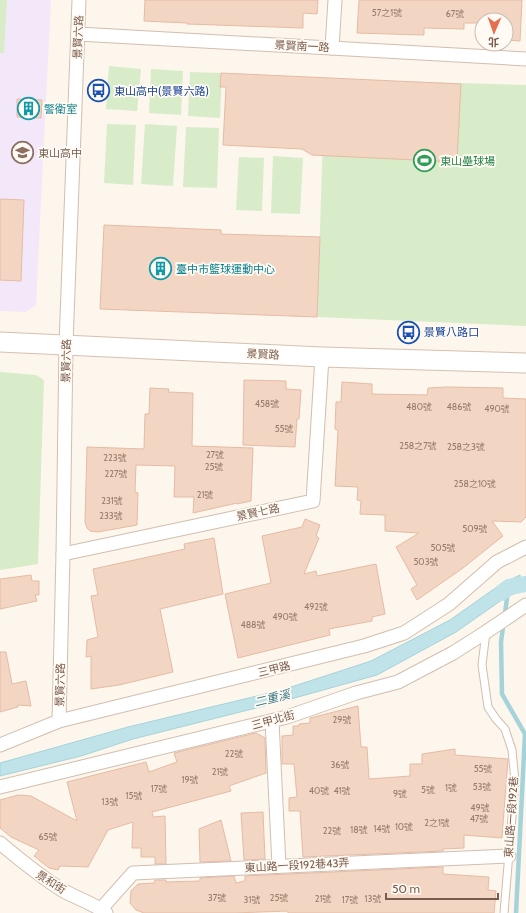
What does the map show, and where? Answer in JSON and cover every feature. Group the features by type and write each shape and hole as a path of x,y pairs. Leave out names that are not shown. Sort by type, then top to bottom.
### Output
{"street":[{"name":"景賢六路","path":"59,721 66,344 79,0"},
{"path":"332,48 335,0"},
{"name":"景賢南一路","path":"78,34 526,59"},
{"name":"景賢路","path":"0,342 322,357 526,363"},
{"name":"景賢七路","path":"63,554 313,501 322,357"},
{"name":"三甲路","path":"0,745 59,721 364,646 404,633 449,604 497,562 526,547"},
{"name":"三甲北街","path":"0,787 272,721 356,693 398,682 453,653 526,605"},
{"path":"272,721 279,866"},
{"name":"景和街","path":"0,843 33,871 64,890 104,911"},
{"name":"東山路一段192巷43弄","path":"104,911 133,873 509,856"}],"lane":[{"name":"東山路一段192巷","path":"486,632 482,665 488,707 505,729 512,750 515,781 504,913"}],"shaded area":[{"name":"東山高中","path":"0,0 51,0 36,305 26,312 0,311"}],"green space":[{"path":"0,0 7,0 4,53 0,53"},
{"path":"109,66 141,69 137,111 106,109"},
{"path":"151,69 183,71 181,115 149,113"},
{"path":"190,72 222,73 220,118 188,116"},
{"name":"東山壘球場","path":"325,79 526,85 526,326 317,317"},
{"path":"107,124 136,125 133,185 104,183"},
{"path":"145,124 177,126 173,186 141,184"},
{"path":"186,127 219,128 217,188 183,187"},
{"path":"273,156 303,158 300,214 271,213"},
{"path":"239,157 264,158 262,211 236,210"},
{"path":"0,372 36,375 44,380 38,564 0,570"}],"water":[{"name":"二重溪","path":"520,575 522,591 506,597 456,632 377,675 280,702 133,739 81,756 0,776 0,763 128,727 282,690 371,661 450,620 501,584"}],"building":[{"path":"145,0 318,0 317,14 303,13 303,28 144,21"},
{"path":"359,0 522,0 520,41 514,41 514,12 474,12 474,23 464,23 464,29 424,28 424,35 357,33"},
{"path":"221,73 461,84 457,162 312,155 302,149 223,145 226,87 220,87"},
{"name":"警衛室","path":"17,99 42,100 41,118 17,117"},
{"path":"0,199 24,200 21,281 0,280"},
{"path":"104,225 221,230 221,234 320,237 317,317 100,309"},
{"path":"244,380 286,381 286,389 301,390 295,447 243,445"},
{"path":"342,382 372,384 372,394 427,395 428,388 446,387 503,388 503,398 526,399 526,517 521,522 492,521 503,536 463,568 417,600 411,589 417,585 396,547 419,533 385,531 385,515 360,514 361,501 357,500 358,487 335,486 338,430 335,429 336,402 341,402"},
{"path":"150,388 169,389 168,392 193,393 192,446 253,448 251,501 193,513 194,497 174,497 175,466 136,465 135,492 138,493 137,525 98,532 90,531 85,522 87,447 144,449 145,414 149,414"},
{"path":"305,519 320,525 316,536 319,538 304,574 316,571 317,576 376,564 385,614 372,617 372,621 329,629 330,635 238,658 225,594 271,583 262,536 302,527"},
{"path":"214,538 223,594 160,609 173,672 119,685 91,689 91,656 86,657 87,640 98,637 91,596 98,595 93,569 185,549 184,544"},
{"path":"31,575 32,581 39,581 39,595 35,595 37,601 0,609 0,579"},
{"path":"0,652 6,652 12,684 26,681 31,706 18,705 18,707 0,712"},
{"path":"358,706 361,747 367,747 369,779 410,776 410,764 422,764 422,754 455,749 455,755 508,759 502,838 464,835 464,848 443,849 443,851 303,857 300,811 289,811 289,798 297,797 294,764 282,764 282,736 293,735 293,726 310,723 310,718"},
{"path":"256,733 265,738 266,773 229,786 231,791 152,812 153,817 165,816 166,864 155,864 155,857 141,857 141,848 132,848 133,822 108,830 88,867 60,866 58,870 49,868 34,856 39,850 11,837 0,828 0,800 18,795 31,796 77,821 67,782 146,762 149,772 177,762 174,753"},
{"path":"263,812 265,859 244,860 241,813"},
{"path":"221,820 231,861 200,862 199,829"},
{"path":"443,867 443,874 489,877 488,890 496,891 494,913 288,913 288,911 234,913 144,913 136,910 130,903 131,891 138,884 154,883 155,880 166,880 166,882 200,881 200,878 234,876 236,883 245,881 245,876"}],"waterway":[{"name":"二重溪","path":"501,593 509,587 526,584"},
{"path":"508,591 501,642 502,694 525,734 516,913"}],"place":[{"name":"東山高中(景賢六路)","path":"99,91"},
{"name":"警衛室","path":"29,109"},
{"name":"東山高中","path":"22,153"},
{"name":"東山壘球場","path":"424,161"},
{"name":"臺中市籃球運動中心","path":"161,269"},
{"name":"景賢八路口","path":"408,332"}]}
